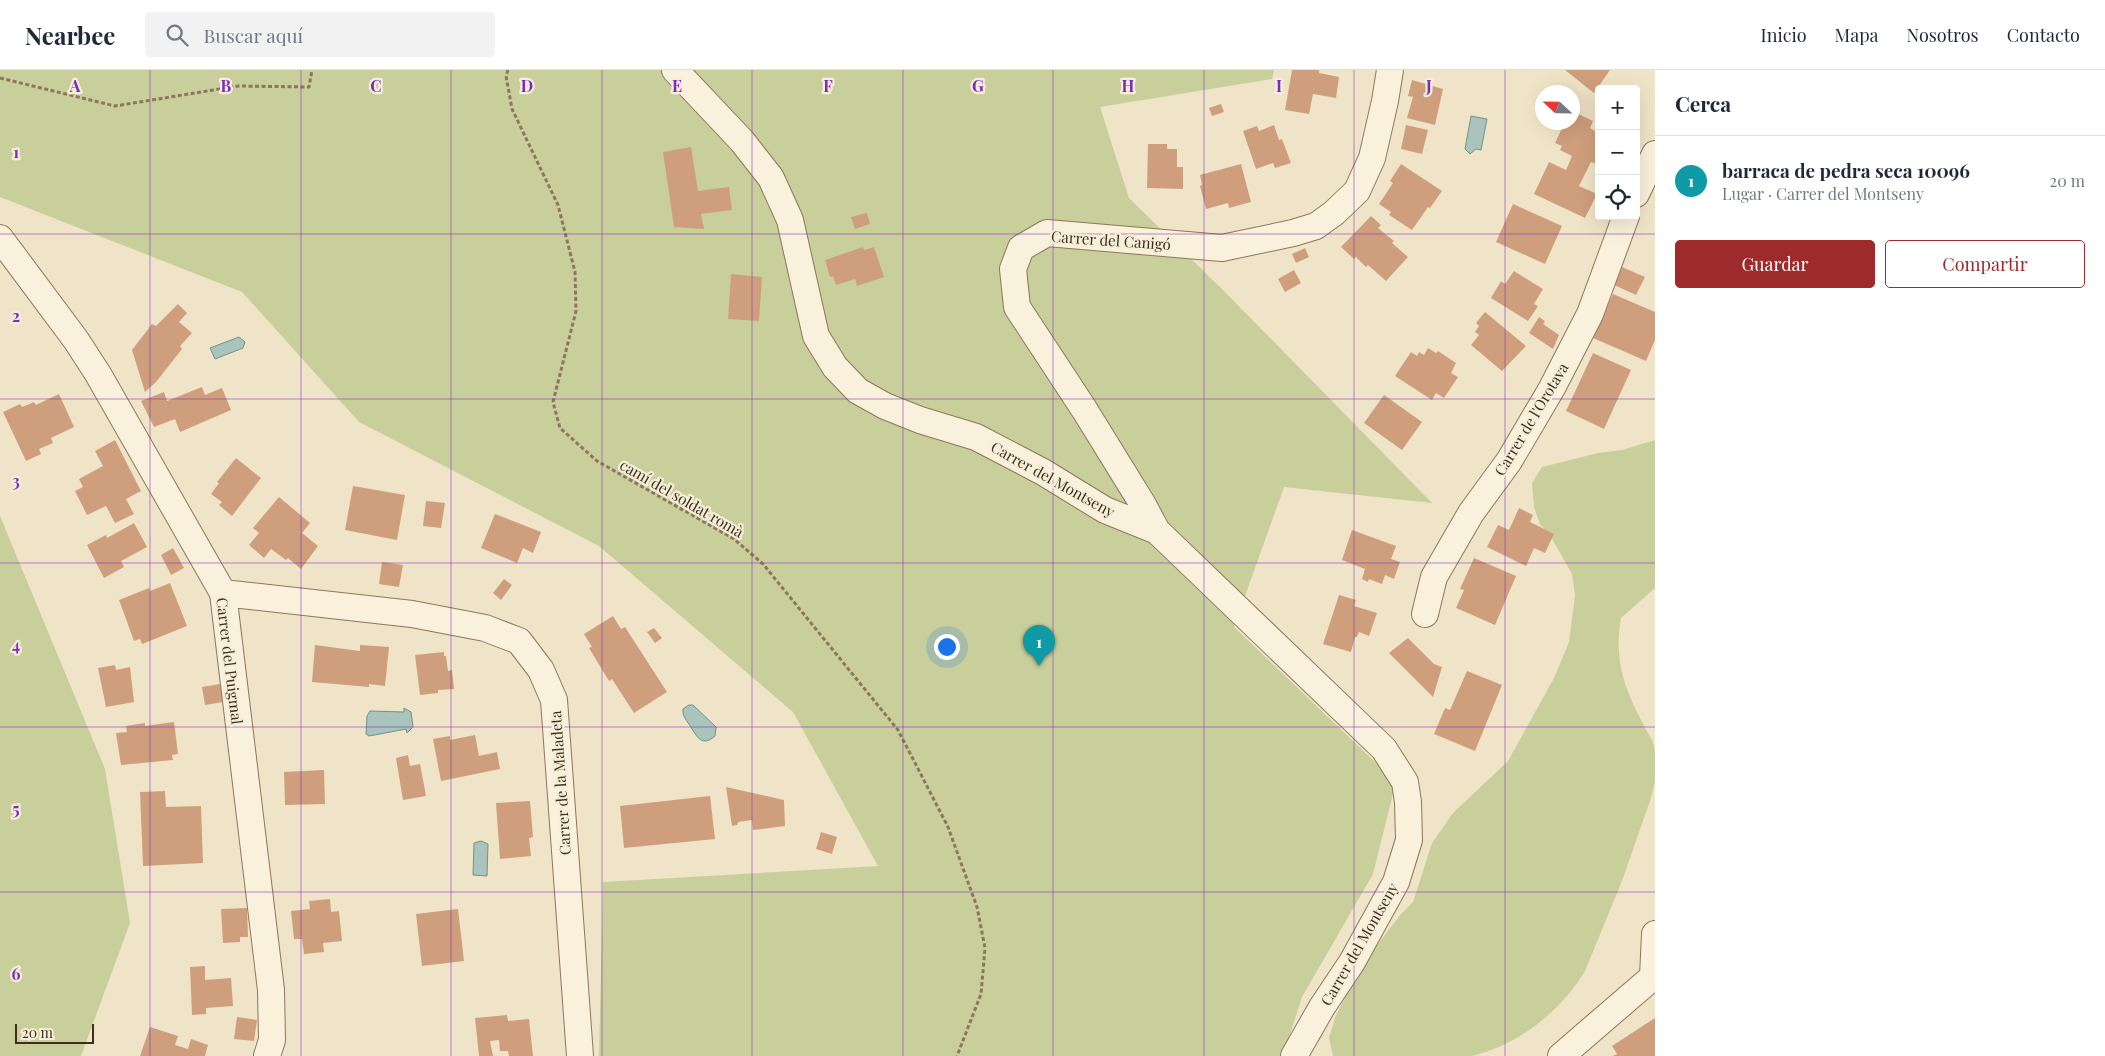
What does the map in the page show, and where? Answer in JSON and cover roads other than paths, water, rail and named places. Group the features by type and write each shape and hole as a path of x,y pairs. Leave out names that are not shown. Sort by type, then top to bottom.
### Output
{"street":[{"name":"Carrer del Montseny","path":"675,70 742,141 771,178 790,220 816,336 835,367 858,391 885,406 920,420 976,437 1043,472 1105,510 1157,531 1384,749 1405,782 1408,802 1409,840 1396,882 1352,962 1322,1007 1294,1056"},
{"name":"Carrer del Canigó","path":"1157,531 1084,408 1017,307 1013,269 1021,248 1047,233 1222,248 1293,234 1316,226 1334,214 1357,191 1372,158 1390,70"},
{"path":"1640,186 1655,154"},
{"name":"Carrer de l'Orotava","path":"1425,614 1434,577 1471,513 1509,460 1552,388 1586,323 1625,220"},
{"name":"Carrer del Puigmal","path":"0,238 76,340 98,374 223,593 233,663 241,752 271,990 272,1040 267,1056"},
{"name":"Carrer de la Maladeta","path":"223,593 412,614 485,628 519,641 542,670 554,700 580,1056"},
{"path":"1561,1056 1654,975 1655,934"}],"water":[{"path":"1471,116 1487,119 1481,150 1476,149 1470,154 1465,149"},
{"path":"239,337 245,342 243,348 215,359 210,348"},
{"path":"693,705 716,727 715,736 711,739 707,741 701,740 686,721 683,709"},
{"path":"404,708 411,712 413,727 407,733 406,729 369,736 366,734 367,716 370,711 404,712"},
{"path":"481,841 488,844 487,876 473,875 474,843"}],"place":[{"name":"barraca de pedra seca 10096","path":"1039,666"}]}
